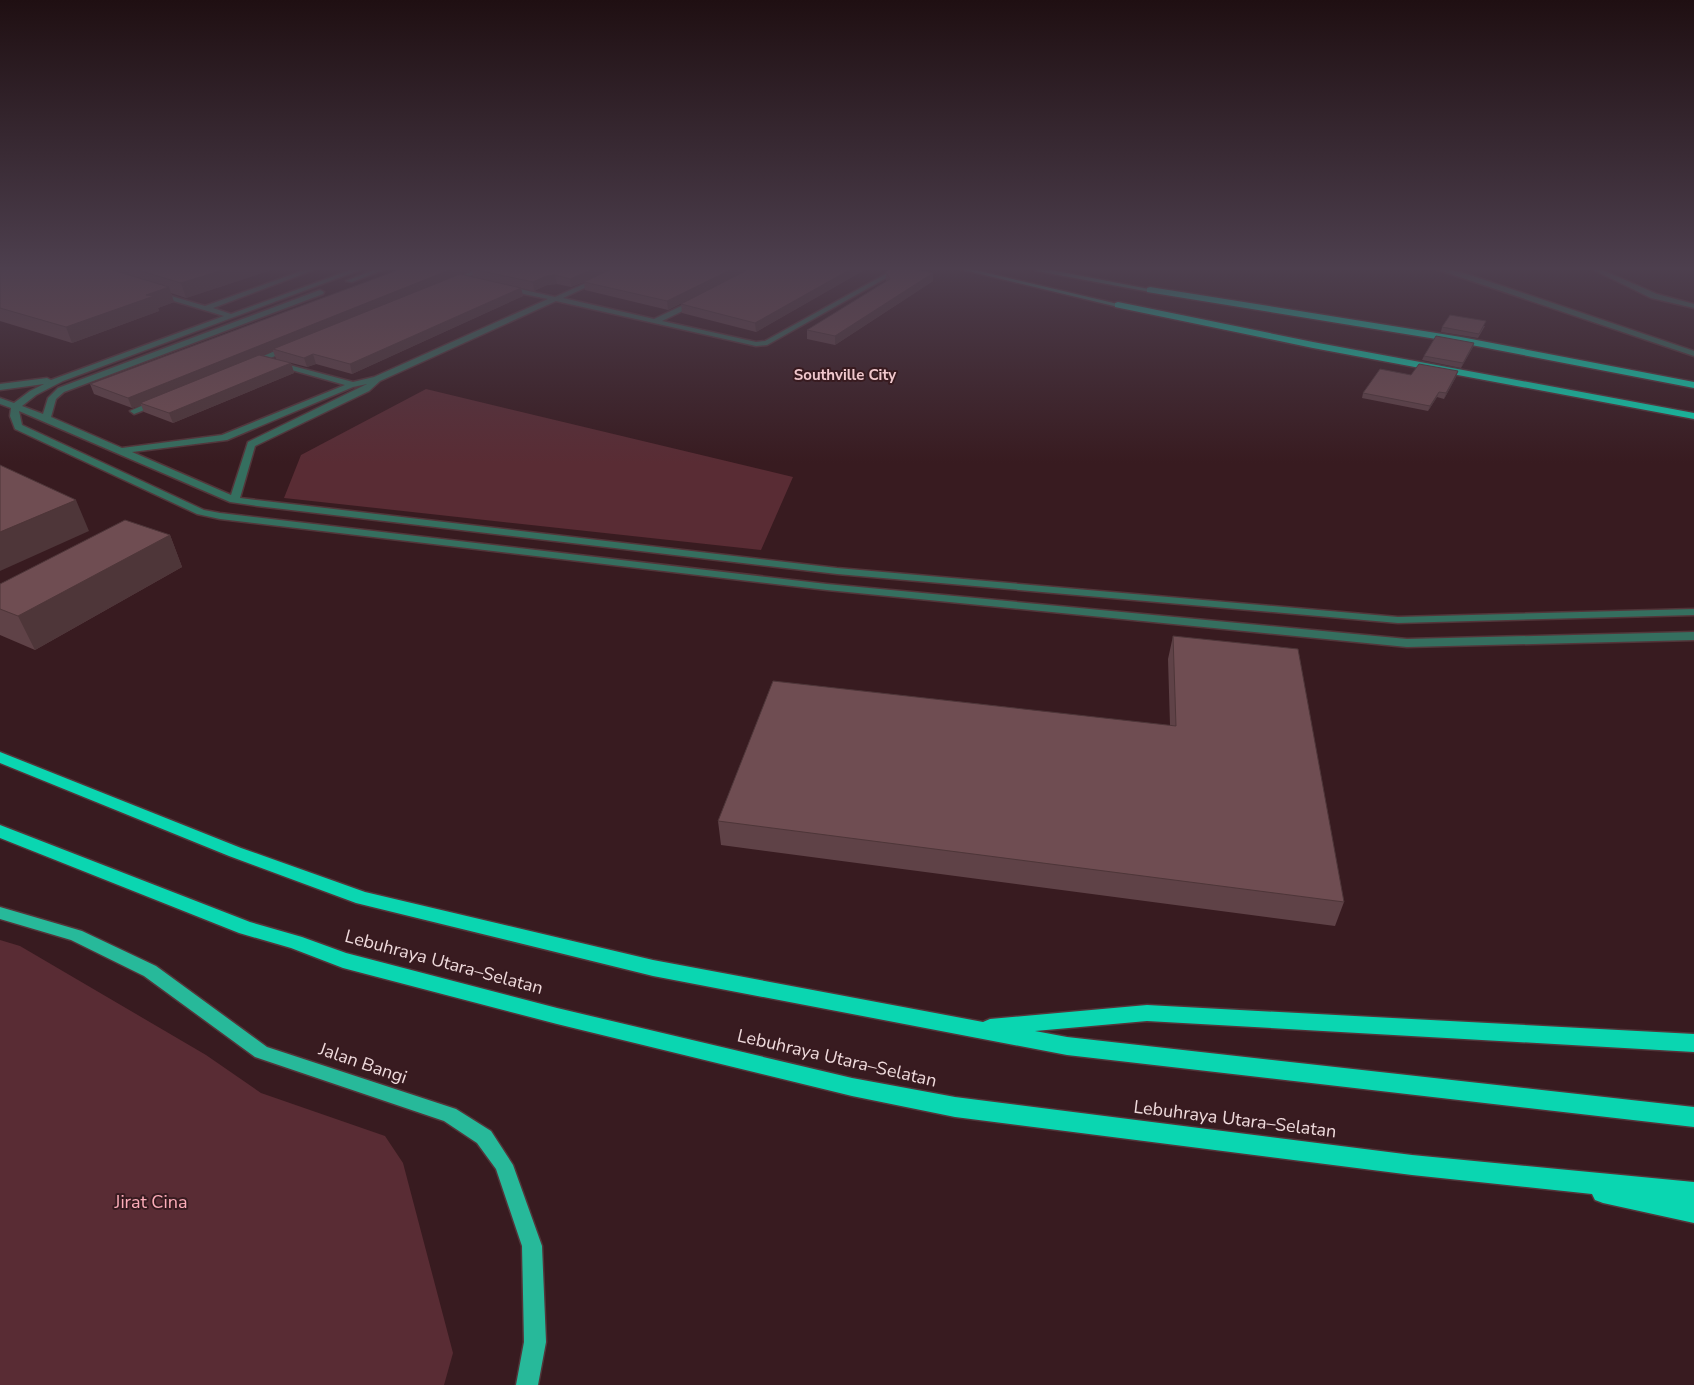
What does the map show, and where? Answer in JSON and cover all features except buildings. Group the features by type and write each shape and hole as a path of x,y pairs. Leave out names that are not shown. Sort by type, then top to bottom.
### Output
{"highway":[{"path":"1258,334 1694,416"},
{"path":"1421,334 1694,385"},
{"path":"0,758 235,852 362,898 653,968 1067,1046 1694,1117"},
{"name":"Lebuhraya Utara–Selatan","path":"0,831 246,928 295,942 344,960 557,1016 852,1087 955,1107 1412,1165 1694,1193"},
{"path":"971,1028 1147,1013 1694,1043"},
{"path":"1527,1176 1694,1212"}],"main road":[{"name":"Jalan Bangi","path":"0,913 76,935 150,971 261,1052 450,1115 484,1137 504,1165 532,1246 535,1342 528,1385"}],"street":[{"path":"182,334 60,379 33,393 15,407 14,416 18,427 201,512 220,516 827,587 1407,643 1694,636"},
{"path":"46,418 52,398 61,390 209,334"},
{"path":"119,451 224,438 352,385 377,379 479,334"},
{"path":"711,334 756,344 767,343 783,334"},
{"path":"1635,334 1694,354"},
{"path":"1649,334 1694,349"},
{"path":"244,366 298,344"},
{"path":"262,359 366,389"},
{"path":"0,387 60,379"},
{"path":"234,500 250,444 366,389 377,379"},
{"path":"134,411 161,400"},
{"path":"0,401 46,418 234,500 837,571 1398,620 1694,612"},
{"path":"311,402 328,407"},
{"path":"264,422 282,428"},
{"path":"1398,620 1407,643"}],"green space":[{"path":"426,389 793,477 761,550 284,498 301,455"},
{"name":"Jirat Cina","path":"0,940 20,946 206,1055 261,1093 385,1136 403,1163 453,1353 444,1385 0,1385"}],"district":[{"name":"Southville City","path":"845,375"}]}
